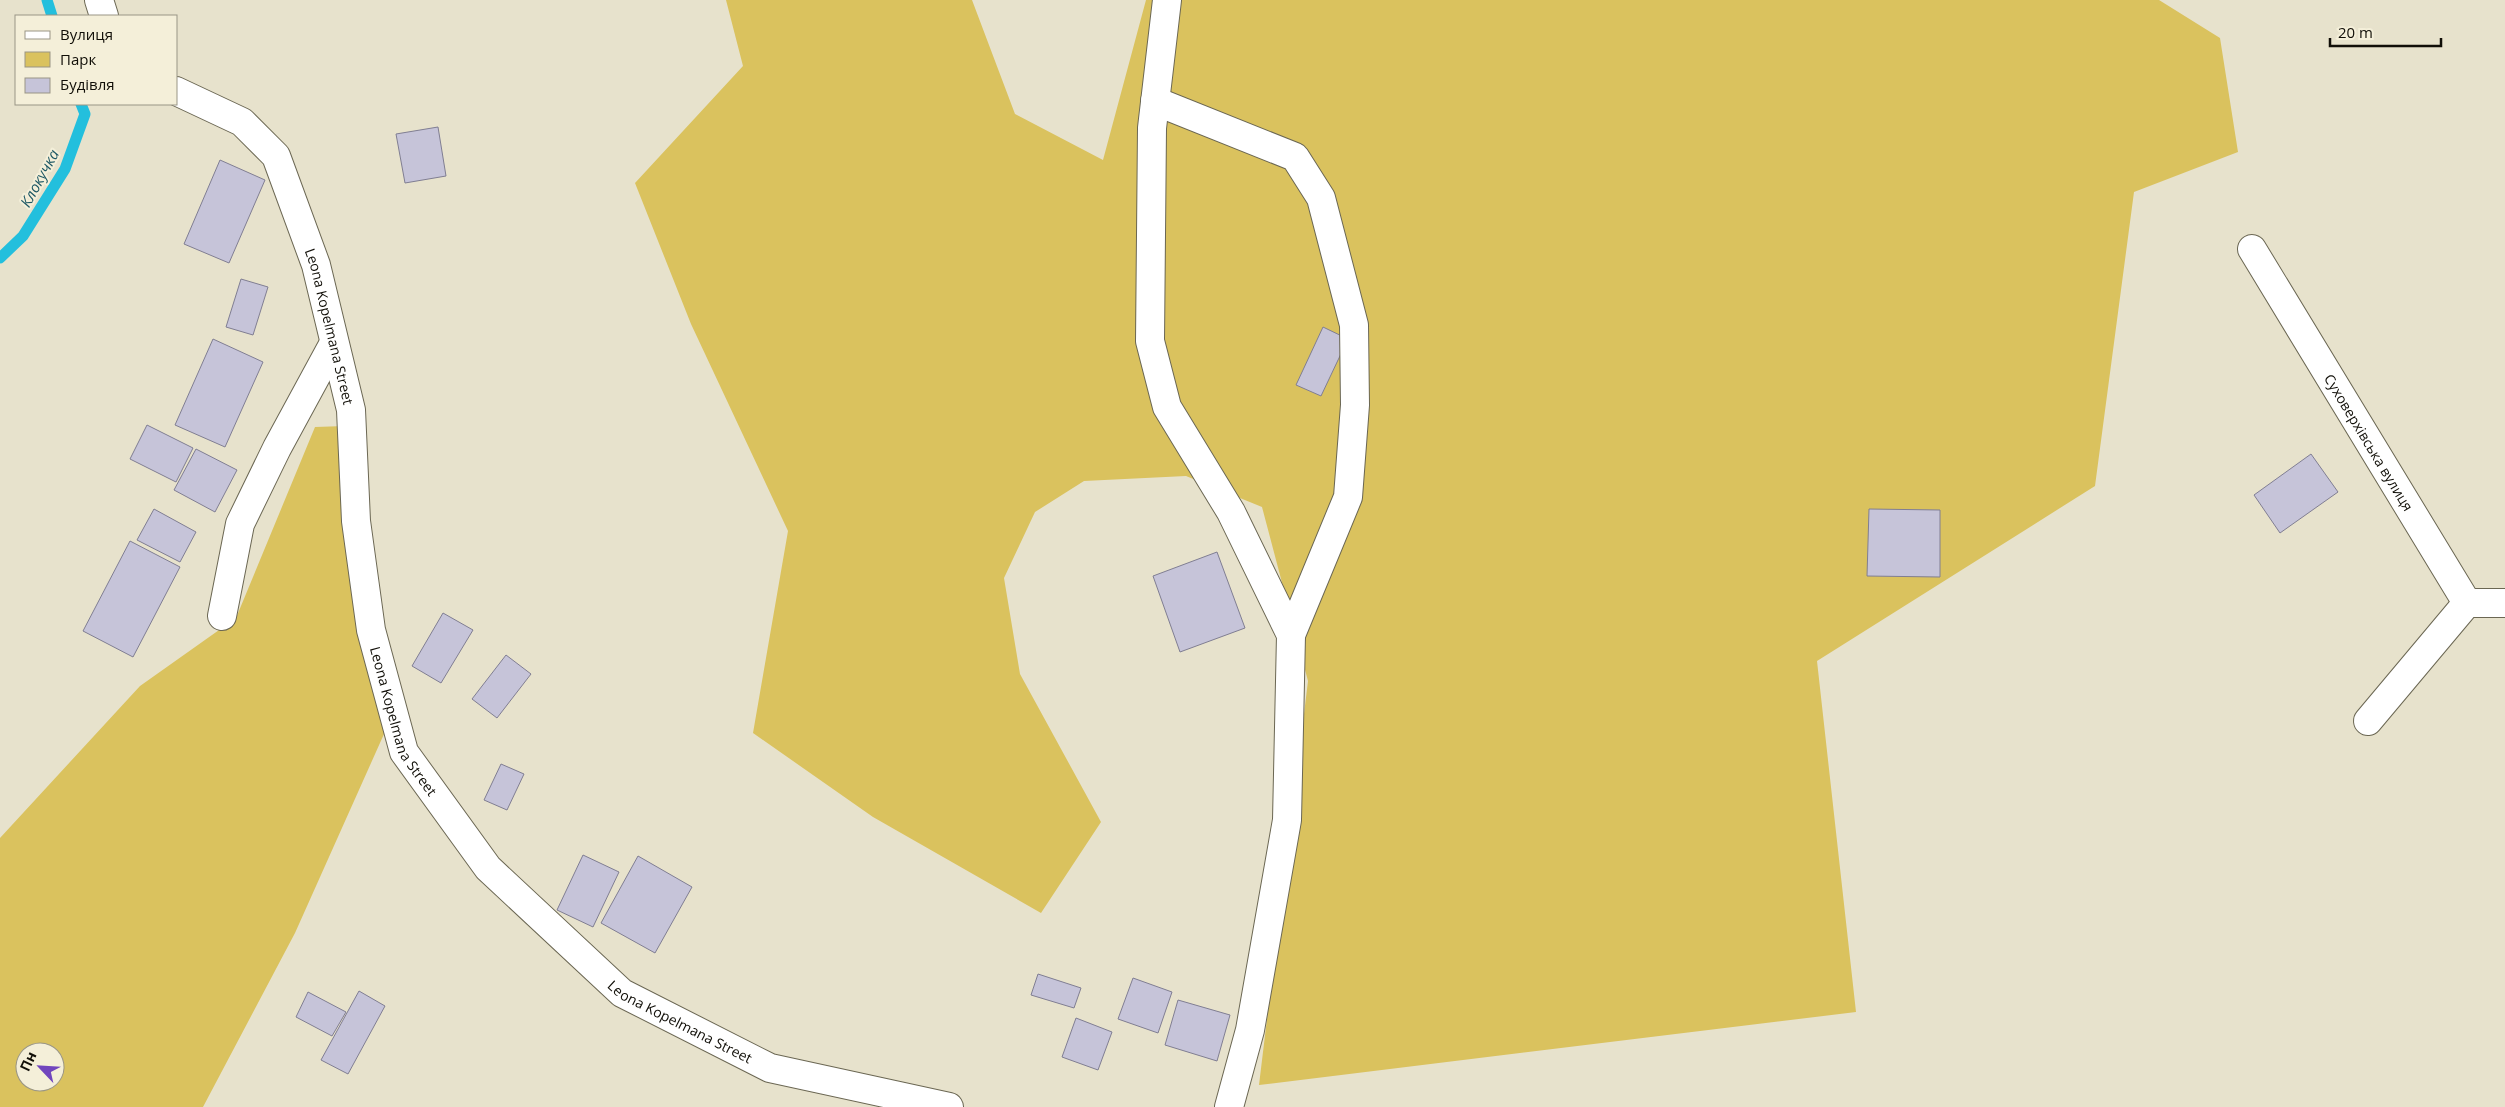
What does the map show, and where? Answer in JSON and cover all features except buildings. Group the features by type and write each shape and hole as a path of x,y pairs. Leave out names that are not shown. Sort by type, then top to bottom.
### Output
{"street":[{"path":"99,0 104,15"},
{"path":"1167,0 1152,128 1150,341 1168,407 1231,512 1291,635"},
{"name":"Leona Kopelmana Street","path":"178,92 242,122 276,156 316,265 351,410 356,521 371,630 404,752 488,868 622,993 770,1068 949,1107"},
{"path":"1155,101 1295,157 1321,198 1354,324 1355,405 1348,496 1291,635 1287,820 1250,1030 1229,1107"},
{"name":"Суховерхівська вулиця","path":"2252,249 2467,603"},
{"path":"222,616 240,524 277,448 334,343"},
{"path":"2368,721 2467,603 2505,603"}],"green space":[{"path":"726,0 972,0 1015,114 1103,160 1146,0 2159,0 2220,38 2238,152 2134,192 2095,486 1817,661 1856,1012 1259,1085 1308,681 1262,507 1186,476 1084,481 1035,512 1004,578 1020,674 1101,822 1041,913 873,817 753,733 788,531 691,324 635,183 743,66"},
{"path":"345,426 384,734 295,933 203,1107 0,1107 0,838 140,686 236,618 315,427"}],"waterway":[{"name":"Клокучка","path":"47,0 52,15"},
{"name":"Клокучка","path":"0,258 23,236 65,169 85,114 81,105"}]}
